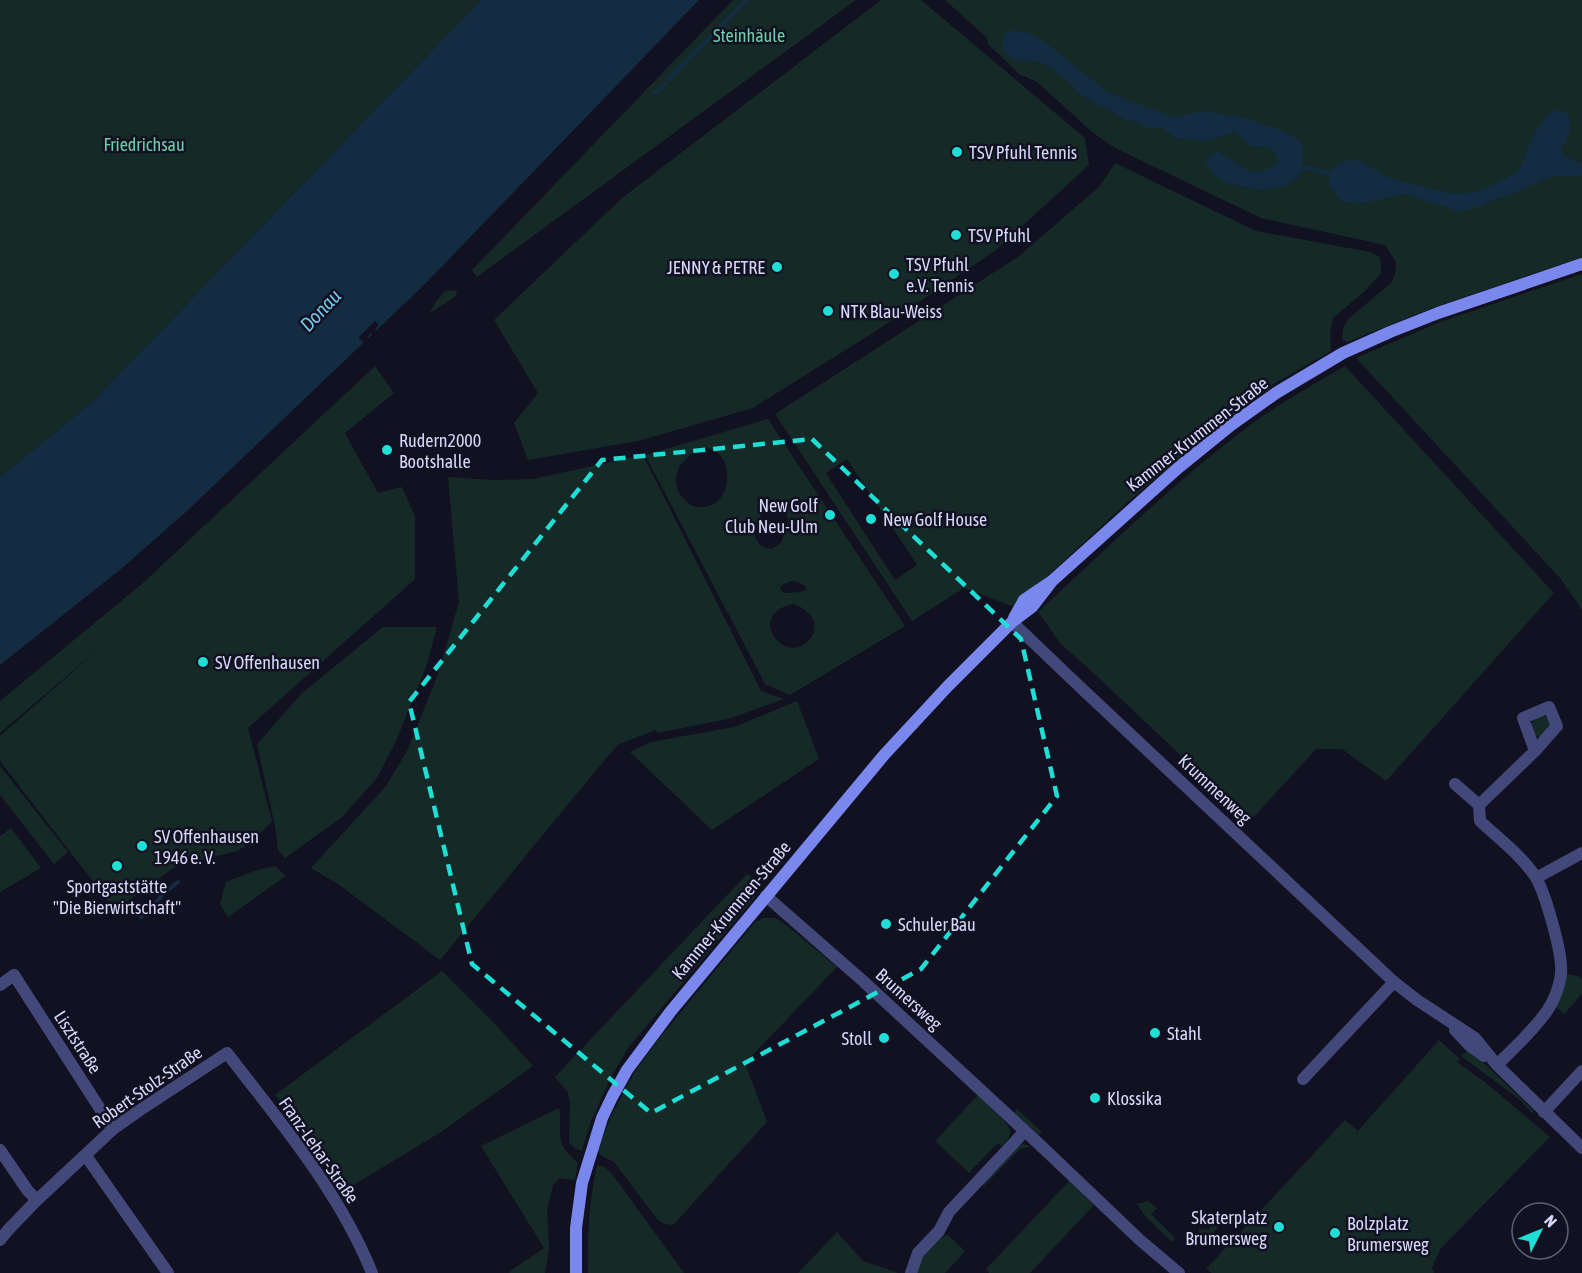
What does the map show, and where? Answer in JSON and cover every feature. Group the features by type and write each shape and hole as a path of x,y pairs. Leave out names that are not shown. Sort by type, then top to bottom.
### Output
{"street":[{"name":"Kammer-Krummen-Straße","path":"576,1273 576,1228 582,1183 602,1118 627,1070 766,896 884,755 1012,622 1024,600 1052,581 1187,460 1231,425 1304,376 1343,353 1429,316 1582,264"},
{"name":"Krummenweg","path":"1012,622 1394,981 1439,1014 1468,1045 1497,1065 1582,1148"},
{"path":"1479,805 1535,751"},
{"path":"1455,784 1479,805 1480,821 1524,862 1536,878 1557,945 1561,972 1555,995 1547,1011 1497,1065"},
{"path":"1536,878 1582,853"},
{"name":"Brumersweg","path":"766,896 863,981 1141,1241 1179,1273"},
{"name":"Lisztstraße","path":"0,985 14,975 113,1129"},
{"path":"1303,1079 1394,981"},
{"name":"Robert-Stolz-Straße","path":"0,1240 37,1200 113,1129 227,1053"},
{"name":"Franz-Lehar-Straße","path":"227,1053 331,1192 366,1257 372,1273"},
{"path":"1544,1112 1582,1071"},
{"path":"911,1273 918,1252 939,1231 949,1212 1025,1131"},
{"path":"0,1150 28,1191 37,1200"},
{"path":"86,1155 168,1273"}],"highlighted area":[{"path":"812,439 1021,639 1057,796 921,969 651,1113 472,964 409,702 602,460"}],"green space":[{"name":"Friedrichsau","path":"0,0 481,0 91,403 0,477"},
{"name":"Steinhäule","path":"733,0 856,0 477,277 472,270"},
{"path":"881,0 921,0 1085,138 1089,165 996,250 879,329 753,408 638,441 528,460 514,423 538,393 494,320 622,198"},
{"path":"945,0 1582,0 1582,257 1432,308 1347,342 1342,339 1343,329 1348,319 1391,283 1395,274 1396,262 1385,245 1261,218 1115,148 1092,132 1037,82 1019,74 988,44 987,38"},
{"name":"New Golf Club Neu-Ulm","path":"1115,163 1256,231 1370,252 1380,257 1381,273 1365,291 1333,318 1330,333 1331,351 1272,385 1228,419 1131,499 1014,607 964,588 912,621 775,414 1019,256 1100,186","holes":["847,459 917,565 895,580 826,473"]},
{"path":"1582,274 1582,610 1560,578 1356,358 1440,322"},
{"path":"457,290 456,296 429,314 445,291"},
{"name":"SV Offenhausen","path":"375,366 394,393 345,433 378,493 402,487 415,516 415,579 248,728 272,821 252,842 237,851 175,867 115,910 0,761 0,736 109,640 0,733 0,701 143,583"},
{"path":"1345,366 1554,593 1386,781 1342,749 1316,749 1250,821 1060,643 1038,612 1135,522 1211,456 1263,416"},
{"name":"New Golf Club Neu-Ulm","path":"768,419 905,626 790,695 765,684 645,455","holes":["701,448 710,449 719,454 725,462 727,482 719,500 711,505 695,507 681,496 677,488 677,472 693,453","777,505 788,517 781,543 771,549 762,546 755,534 758,519","791,581 801,583 806,590 784,593 780,587","793,604 804,609 812,617 815,627 813,633 810,639 800,647 790,648 781,644 774,636 771,627 772,618 779,610"]},
{"path":"643,455 761,691 784,699 728,719 657,733 656,730 619,744 440,960 338,884 311,868 386,786 408,749 438,674 459,602 448,477 493,480 533,479"},
{"path":"383,627 437,627 426,667 396,741 377,778 342,817 285,858 278,850 257,744 302,693"},
{"path":"797,701 819,759 712,830 630,752 651,742 734,727"},
{"path":"1541,715 1547,718 1551,725 1540,738 1534,733 1532,726 1534,720"},
{"path":"0,766 68,852 54,864 0,795"},
{"path":"11,828 41,868 0,892 0,836"},
{"path":"275,866 286,876 228,917 220,904 226,882"},
{"path":"747,874 756,879 759,885 754,898 628,1048 610,1079 590,1124 582,1151 574,1148 569,1142 568,1093 555,1077"},
{"path":"764,918 775,918 785,924 837,967 745,1063 767,1122 673,1225 664,1224 657,1219 614,1162 597,1151 611,1116 634,1073 657,1041 755,922"},
{"path":"442,971 533,1066 441,1132 347,1189 317,1143 275,1095"},
{"path":"1566,974 1582,979 1582,994 1564,1014 1555,1006"},
{"path":"1439,1040 1460,1059 1457,1062 1485,1082 1550,1137 1441,1248 1432,1267 1434,1273 1212,1273 1206,1269 1345,1120 1358,1131"},
{"path":"1469,1049 1534,1111 1532,1113 1519,1099 1461,1056"},
{"path":"978,1095 1006,1123 1010,1135 1002,1146 998,1143 969,1173 935,1141"},
{"path":"559,1108 561,1141 565,1150 578,1163 575,1180 560,1178 553,1185 547,1210 549,1248 545,1273 510,1273 544,1248 481,1146"},
{"path":"1017,1109 1042,1132 1039,1135 1014,1113"},
{"path":"1023,1144 1032,1146 1020,1149 984,1186 981,1184 1018,1146"},
{"path":"597,1165 605,1167 613,1175 684,1273 588,1273 589,1219"},
{"path":"1069,1181 1094,1205 1030,1273 989,1273 986,1269"},
{"path":"1148,1201 1157,1208 1151,1214 1175,1238 1172,1242 1145,1216 1137,1204"},
{"path":"1209,1225 1218,1228 1205,1242 1198,1235 1199,1229 1209,1230"},
{"path":"837,1232 863,1261 898,1273 798,1273"},
{"path":"947,1234 965,1251 945,1273 915,1273 920,1257 940,1237 943,1238"}],"water":[{"name":"Donau","path":"481,0 699,0 424,285 187,511 121,569 0,665 0,477 91,403"},
{"path":"1013,30 1034,35 1107,92 1173,117 1204,111 1242,117 1278,129 1296,138 1302,146 1303,158 1297,179 1282,187 1259,190 1227,183 1213,175 1205,160 1212,154 1218,151 1252,173 1273,166 1277,159 1276,154 1269,148 1249,145 1234,132 1201,141 1175,138 1163,128 1148,128 1132,120 1125,120 1076,91 1065,79 1038,61 1017,61 1009,57 1003,50 1002,42 1006,33"},
{"path":"1554,110 1567,113 1570,123 1569,132 1561,150 1567,157 1582,163 1582,176 1552,176 1513,194 1461,212 1404,194 1359,204 1343,202 1329,186 1330,173 1338,163 1357,160 1389,177 1414,185 1460,194 1478,191 1520,170 1538,129"}],"pier":[{"path":"375,321 379,325 375,329 379,333 375,336 371,333 367,337 370,341 367,344 358,338"}],"waterway":[{"path":"669,79 746,0"},
{"path":"653,93 665,83"},
{"path":"1301,167 1330,173"},
{"path":"141,917 178,882"}],"place":[{"name":"TSV Pfuhl Tennis","path":"957,152"},
{"name":"TSV Pfuhl","path":"956,235"},
{"name":"JENNY & PETRE","path":"777,267"},
{"name":"TSV Pfuhl e.V. Tennis","path":"894,274"},
{"name":"NTK Blau-Weiss","path":"828,311"},
{"name":"Rudern2000 Bootshalle","path":"387,450"},
{"name":"New Golf Club Neu-Ulm","path":"830,515"},
{"name":"New Golf House","path":"871,519"},
{"name":"SV Offenhausen","path":"203,662"},
{"name":"SV Offenhausen 1946 e. V.","path":"142,846"},
{"name":"Sportgaststätte \"Die Bierwirtschaft\"","path":"117,866"},
{"name":"Schuler Bau","path":"886,924"},
{"name":"Stahl","path":"1155,1033"},
{"name":"Stoll","path":"884,1038"},
{"name":"Klossika","path":"1095,1098"},
{"name":"Skaterplatz Brumersweg","path":"1279,1227"},
{"name":"Bolzplatz Brumersweg","path":"1335,1233"}]}
